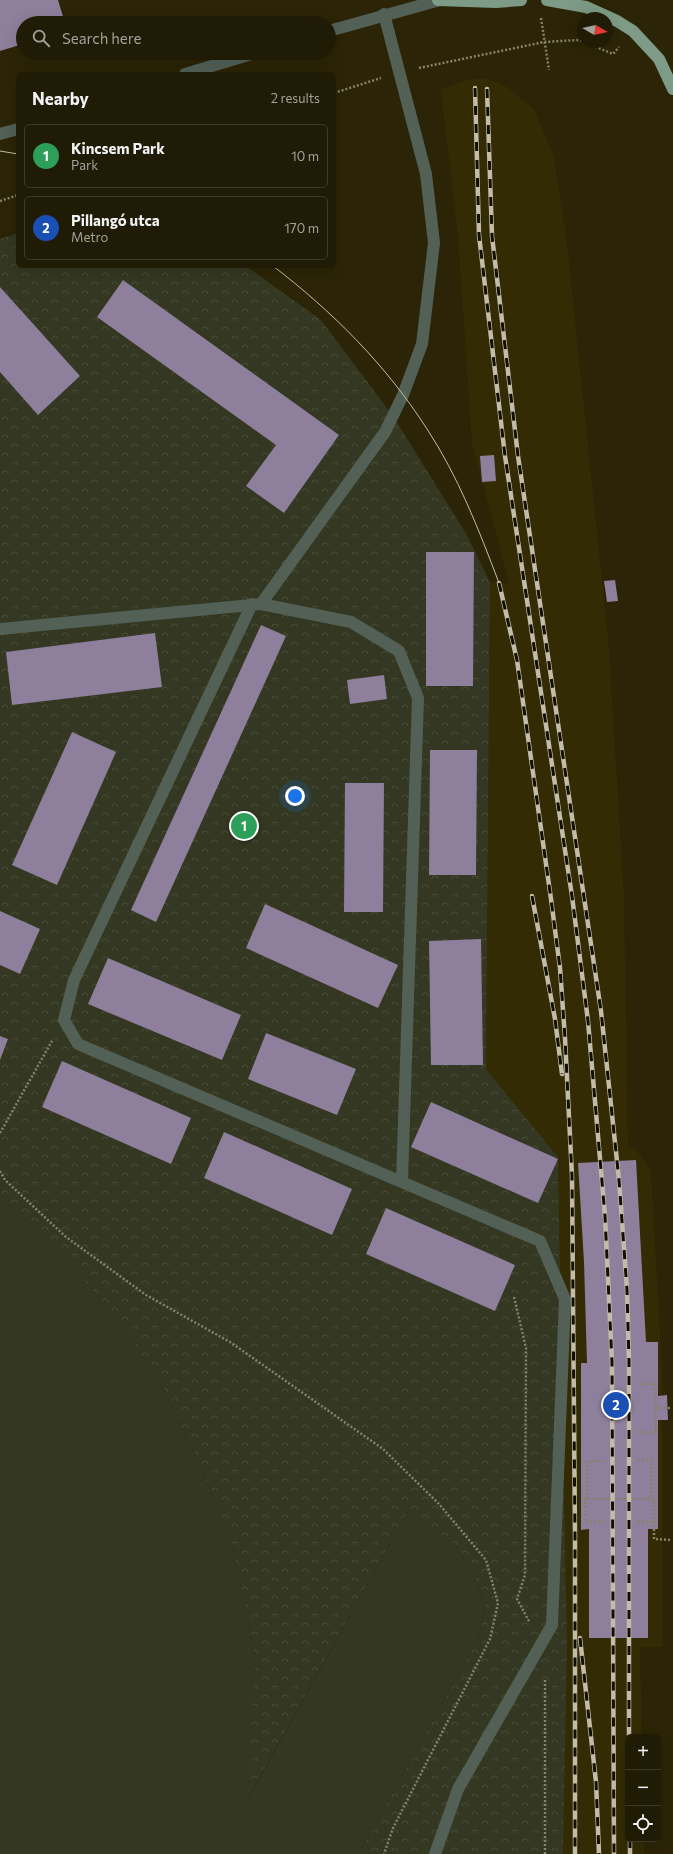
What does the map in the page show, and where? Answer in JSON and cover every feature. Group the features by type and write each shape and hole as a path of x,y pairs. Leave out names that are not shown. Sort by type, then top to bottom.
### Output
{"main road":[{"path":"438,0 496,2 521,0"},
{"path":"547,0 586,7 617,21 633,31 659,60 673,89"}],"street":[{"path":"336,29 384,14 438,0"},
{"path":"384,14 426,174 434,243 422,344 403,395 386,432 257,604 74,980 64,1020 78,1044 540,1241 565,1299 552,1625 458,1789 435,1854"},
{"path":"192,72 232,60"},
{"path":"0,134 16,130"},
{"path":"0,629 257,604 351,622 399,650 418,698 402,1181"}],"path":[{"path":"540,14 548,70"},
{"path":"598,48 613,54 633,31"},
{"path":"336,92 400,72 544,42 577,40"},
{"path":"0,201 16,196"},
{"path":"0,1133 64,1020"},
{"path":"0,1171 5,1180 66,1237 146,1295 230,1342 383,1449 439,1504 486,1560 498,1603 490,1639 393,1828 384,1854"},
{"path":"638,1384 655,1384 656,1408 656,1432 638,1432"},
{"path":"656,1408 671,1408"},
{"path":"604,1460 587,1461 586,1499 586,1522 604,1522"},
{"path":"638,1460 651,1460 654,1539 671,1540"},
{"path":"586,1499 652,1499"},
{"path":"638,1522 654,1522"}],"shaded area":[{"path":"483,78 504,85 534,109 554,156 567,243 609,648 624,895 628,1148 635,1148 651,1171 662,1369 663,1647 640,1647 642,1734 625,1734 625,1842 644,1842 644,1854 563,1854 567,1650 558,1157 486,1069 490,582 509,583 472,443 458,238 441,89 468,80"}],"green space":[{"path":"16,234 16,268 249,268 321,320 393,416 468,537 490,582 486,1069 558,1157 567,1650 563,1854 359,1854 479,1636 485,1606 474,1574 454,1544 409,1510 248,1798 255,1656 232,1543 200,1464 159,1380 108,1307 34,1226 0,1203 0,239"},
{"path":"0,1203 34,1226 108,1307 159,1380 200,1464 232,1543 255,1656 249,1797 409,1510 454,1544 474,1574 485,1606 479,1636 359,1854 0,1854"}],"building":[{"path":"0,0 58,0 63,16 16,16 16,46 0,51"},
{"path":"123,280 339,435 284,513 246,486 276,445 97,317"},
{"path":"0,287 80,376 38,415 0,372"},
{"path":"494,455 496,481 482,482 480,456"},
{"path":"426,552 474,552 473,686 426,686"},
{"path":"615,580 618,601 607,602 604,581"},
{"path":"261,625 286,636 156,922 131,910"},
{"path":"155,633 162,687 12,705 6,652"},
{"path":"384,675 387,699 350,704 347,680"},
{"path":"72,732 116,752 57,885 12,865"},
{"path":"430,750 477,750 476,875 429,875"},
{"path":"345,783 384,783 383,912 344,912"},
{"path":"265,904 398,965 378,1008 246,948"},
{"path":"0,911 40,929 20,974 0,965"},
{"path":"481,939 483,1065 431,1065 429,941"},
{"path":"108,958 241,1015 222,1060 88,1004"},
{"path":"266,1033 356,1069 337,1115 248,1079"},
{"path":"0,1036 8,1039 0,1060"},
{"path":"62,1061 191,1118 171,1164 42,1107"},
{"path":"431,1102 558,1159 538,1203 411,1147"},
{"path":"224,1132 352,1189 332,1235 204,1178"},
{"path":"636,1160 646,1342 658,1342 658,1396 667,1395 668,1420 658,1420 658,1529 648,1529 648,1638 589,1638 589,1529 581,1530 581,1363 587,1363 584,1262 578,1163"},
{"path":"386,1208 515,1265 495,1311 366,1254"}],"tram line":[{"path":"0,151 16,154"},
{"path":"275,268 317,302 357,341 376,361 411,406 449,465 476,523 499,583"}],"railway":[{"path":"475,88 479,235 505,456 572,896 588,1021 605,1216 612,1362 614,1854"},
{"path":"487,89 492,236 518,456 601,1011 619,1180 627,1290 629,1362 629,1734"},
{"path":"499,583 517,660 560,968 565,1038 572,1176 575,1536 575,1854"},
{"path":"532,896 555,1019 562,1074"},
{"path":"580,1638 596,1782 599,1854"},
{"path":"630,1842 630,1854"}],"place":[{"name":"Kincsem Park","path":"244,826"},
{"name":"Pillangó utca","path":"616,1405"}]}
